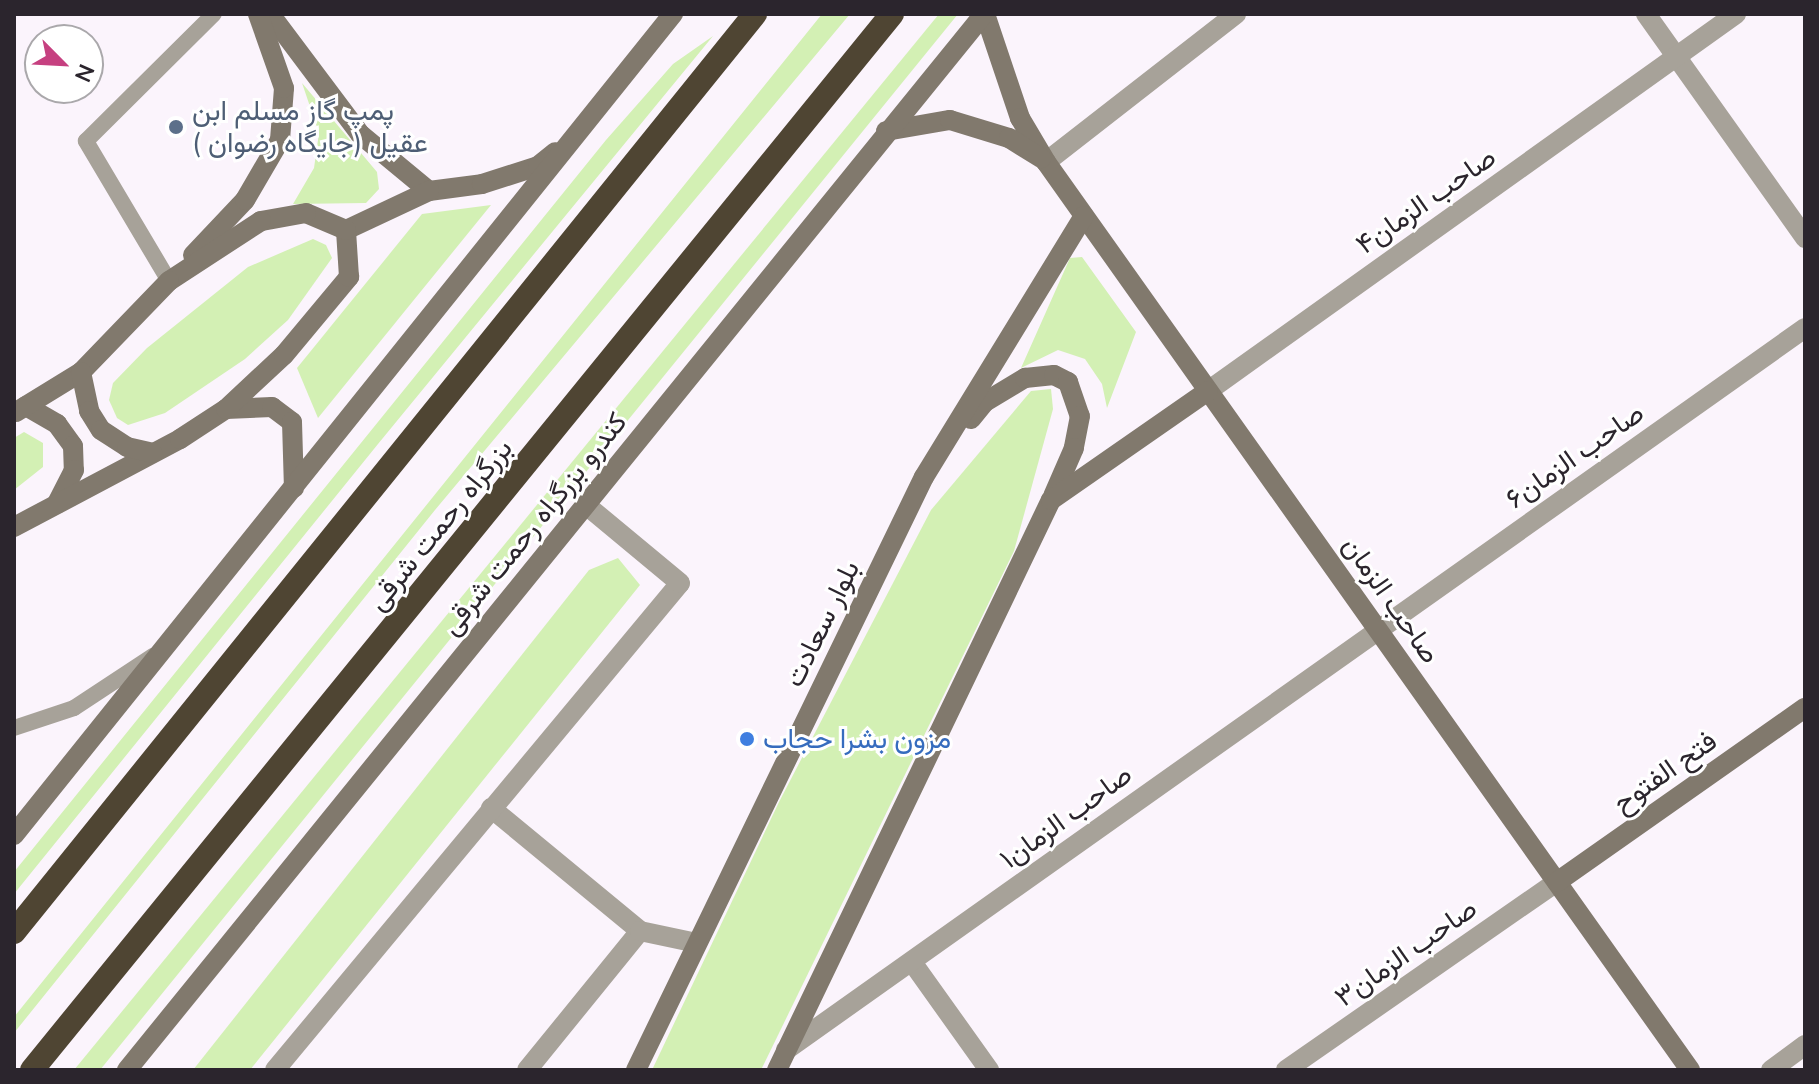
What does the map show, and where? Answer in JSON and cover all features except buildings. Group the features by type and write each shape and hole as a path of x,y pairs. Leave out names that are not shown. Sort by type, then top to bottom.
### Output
{"highway":[{"path":"14,932 755,14"},
{"name":"بزرگراه رحمت شرقی","path":"32,1070 892,14"}],"street":[{"path":"20,410 81,372 245,200 280,140 284,88 258,14"},
{"path":"270,14 360,134 429,191"},
{"path":"14,835 171,644 673,14"},
{"name":"کندرو بزرگراه رحمت شرقی","path":"127,1070 886,131 985,14"},
{"name":"صاحب الزمان","path":"985,14 1020,118 1046,162 1690,1070"},
{"path":"886,131 950,120 1009,138 1046,162 1236,14"},
{"path":"1646,14 1805,238"},
{"name":"صاحب الزمان۴","path":"1208,391 1736,14"},
{"path":"169,281 261,221 306,213 346,230 429,191 482,184 538,166 585,125"},
{"name":"بلوار سعادت","path":"636,1070 924,477 1084,216"},
{"path":"14,527 152,453 226,409 284,355 349,277 346,230"},
{"name":"صاحب الزمان۶","path":"1377,629 1805,328"},
{"path":"81,372 89,411 101,430 127,447 152,453"},
{"path":"777,1070 1074,448 1080,416 1068,382 1054,375 1025,378 985,402 924,477"},
{"path":"1051,500 1208,391"},
{"path":"226,409 272,407 292,422 294,488"},
{"path":"20,410 57,424 73,446 74,470 57,504"},
{"path":"275,1070 680,583 586,505"},
{"name":"صاحب الزمان۱","path":"786,1050 1377,629"},
{"name":"فتح الفتوح","path":"1557,882 1805,708"},
{"path":"491,808 640,931 697,943"},
{"name":"صاحب الزمان۳","path":"1286,1070 1557,882"},
{"path":"527,1070 640,931"},
{"path":"912,962 989,1070"},
{"path":"1771,1070 1805,1045"}],"lane":[{"path":"169,281 86,141 214,14"},
{"path":"14,728 74,708 171,644"}],"green space":[{"path":"822,14 850,14 435,510 14,1033 14,1017"},
{"path":"939,14 958,14 100,1070 74,1070"},
{"path":"713,36 14,894 14,872 606,140 673,64"},
{"path":"302,83 377,172 379,189 366,203 293,204 314,168 319,133"},
{"path":"491,205 318,418 297,368 422,214"},
{"path":"313,239 326,245 332,258 288,320 245,359 165,413 128,425 117,418 109,400 113,383 147,348 248,267"},
{"path":"1082,257 1136,332 1107,408 1102,384 1085,359 1058,350 1021,368 1070,258"},
{"path":"1051,389 1053,409 1014,551 761,1070 652,1070 779,802 931,510 1031,391"},
{"path":"24,432 43,443 43,467 14,490 14,438"},
{"path":"618,558 640,585 250,1070 193,1070 589,570"}],"place":[{"name":"پمپ گاز مسلم ابن عقیل (جایگاه رضوان )","path":"176,127"},
{"name":"مزون بشرا حجاب","path":"747,739"}]}
